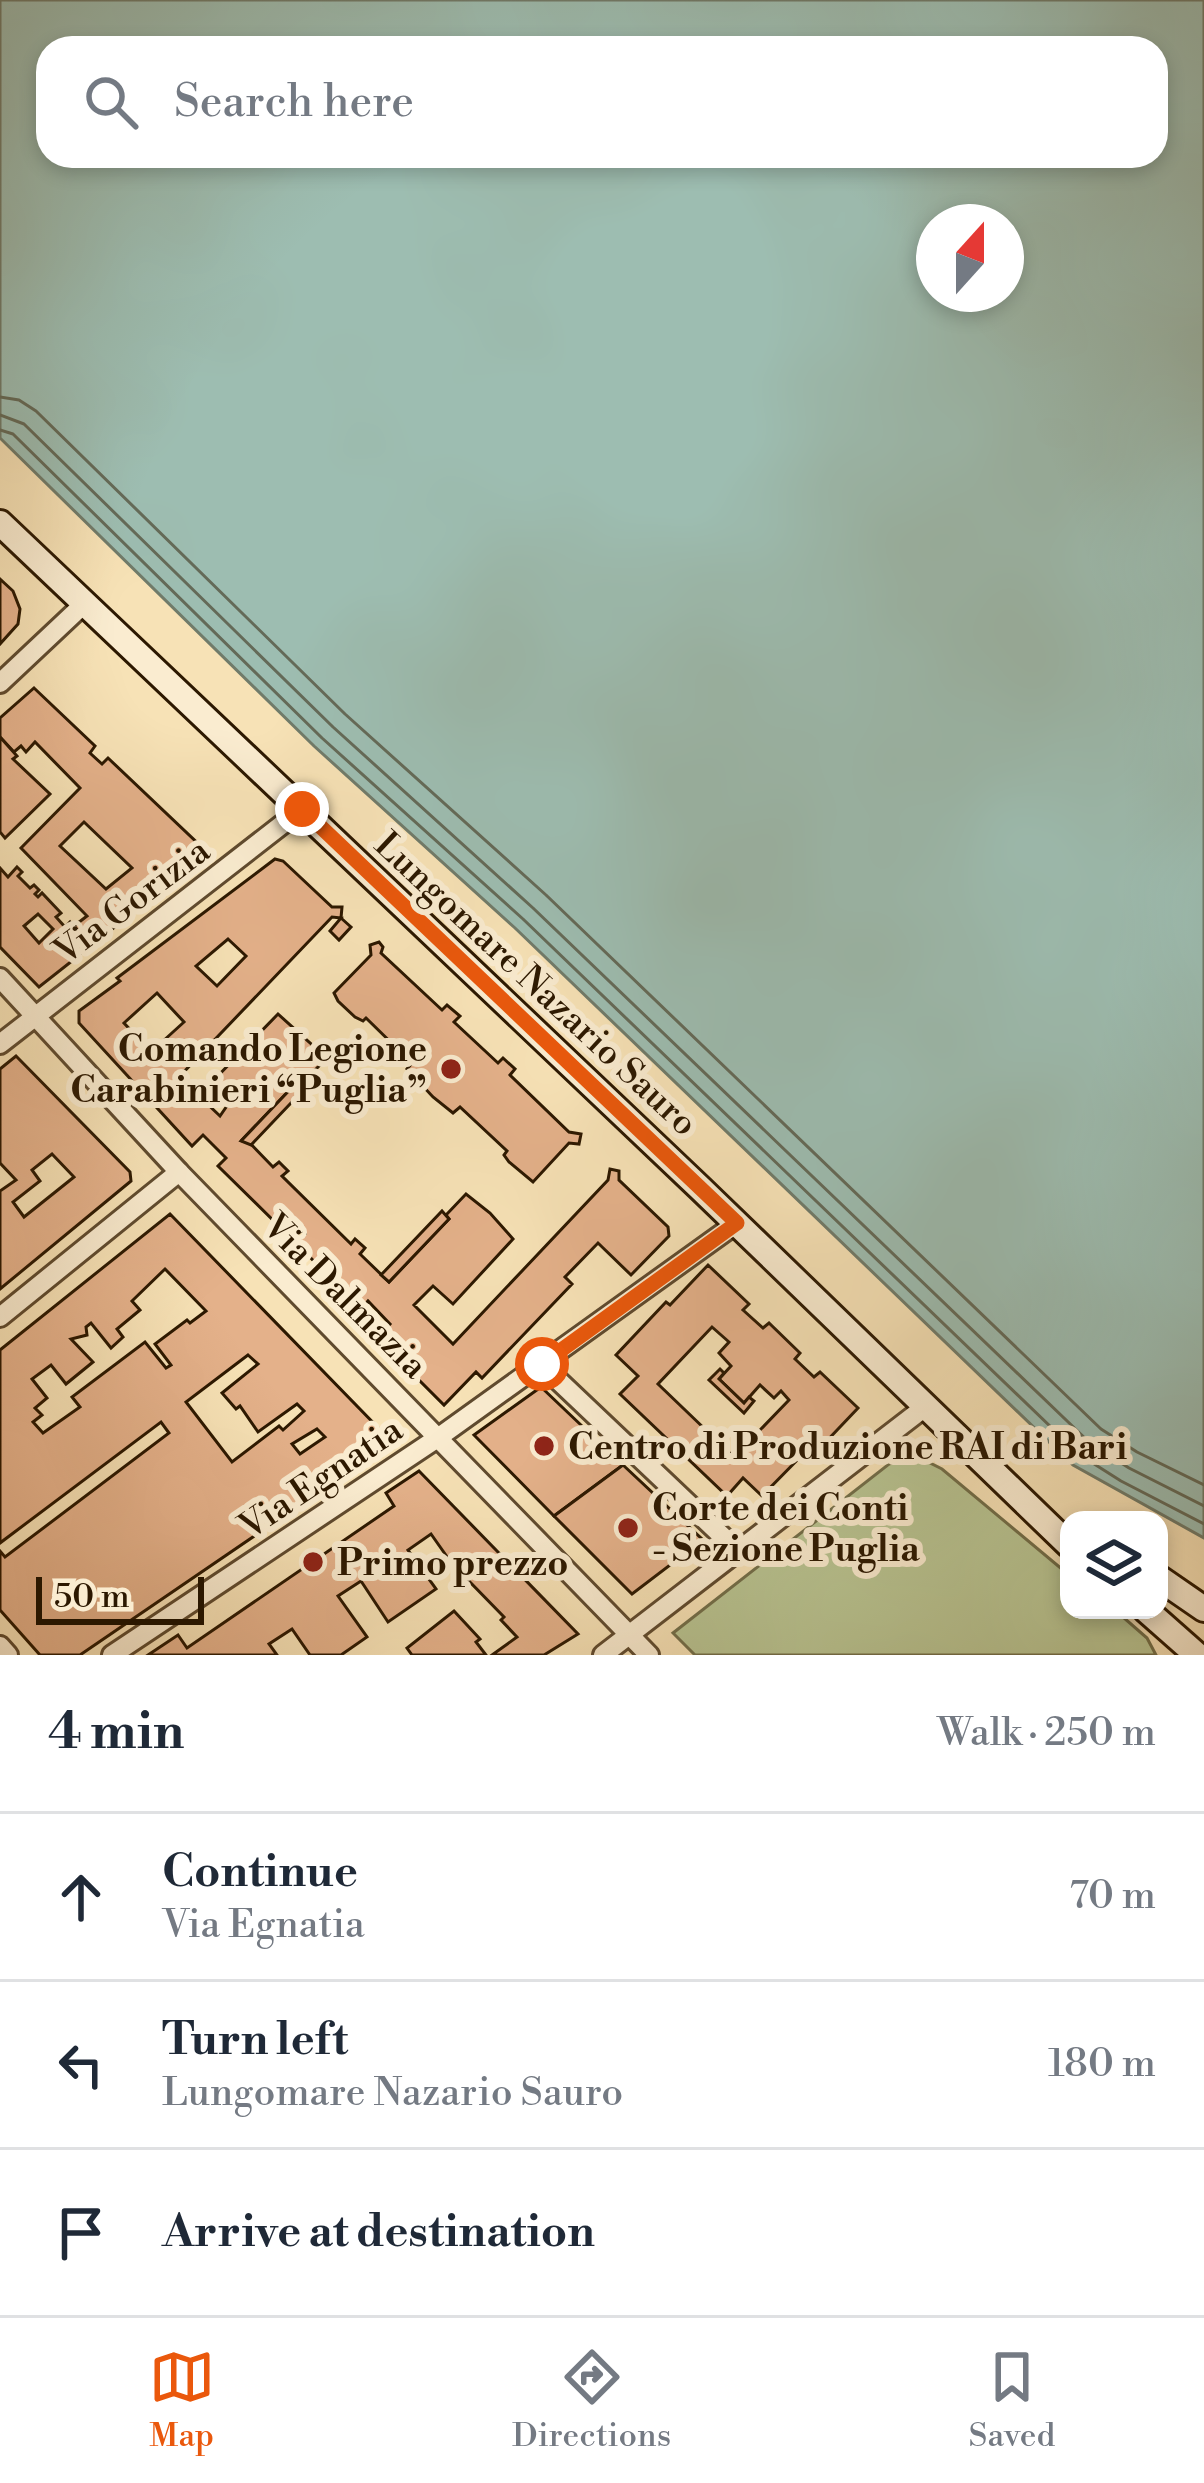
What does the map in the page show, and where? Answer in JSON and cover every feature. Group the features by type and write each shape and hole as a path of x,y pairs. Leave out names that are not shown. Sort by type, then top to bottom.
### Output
{"main road":[{"name":"Lungomare Nazario Sauro","path":"0,523 1022,1496"},
{"path":"1022,1496 1060,1517"},
{"path":"1022,1496 1060,1536"},
{"path":"1168,1584 1204,1609"},
{"path":"1154,1619 1176,1644 1197,1655"}],"street":[{"path":"0,683 85,603"},
{"name":"Via Gorizia","path":"0,1044 302,809"},
{"name":"Via Dalmazia","path":"0,978 179,1172 650,1655"},
{"path":"0,1317 179,1172"},
{"name":"Via Egnatia","path":"112,1655 439,1436 737,1223"},
{"path":"542,1364 738,1551"},
{"path":"603,1655 925,1407"},
{"path":"0,1646 8,1655"}],"green space":[{"path":"906,1458 942,1469 1060,1567 1060,1619 1125,1619 1147,1638 1156,1655 695,1655 673,1633 889,1464"}],"water":[{"path":"0,0 1204,0 1204,1538 1168,1518 1168,1511 1156,1511 1073,1465 515,928 314,746 0,438"}],"building":[{"path":"0,579 13,591 20,609 18,624 0,644"},
{"path":"34,688 95,746 90,753 102,764 108,758 208,853 91,946 74,926 87,916 21,848 80,788 35,742 26,752 21,746 14,752 0,737 0,718","holes":["84,822 132,868 106,889 60,846"]},
{"path":"0,737 17,756 13,759 50,794 5,838 0,832"},
{"path":"275,859 283,861 332,907 342,907 341,918 332,917 179,1077 220,1116 231,1100 212,1082 278,1014 320,1052 325,1060 305,1080 302,1077 241,1141 246,1139 273,1167 279,1162 288,1171 282,1176 351,1244 355,1239 365,1248 360,1254 389,1282 449,1219 446,1215 466,1194 490,1213 513,1239 453,1304 433,1286 414,1305 453,1344 608,1180 610,1169 619,1171 619,1180 668,1227 669,1236 631,1275 598,1243 565,1277 572,1284 482,1378 476,1372 444,1405 377,1338 390,1324 368,1301 361,1309 296,1243 305,1234 292,1222 284,1231 218,1166 226,1158 203,1135 192,1146 79,1023 79,1011 120,981 117,978","holes":["228,939 246,956 217,986 196,966","157,993 184,1022 151,1052 124,1023"]},
{"path":"17,867 22,872 18,876 39,890 35,894 42,893 61,913 56,917 65,927 70,922 91,946 39,987 0,947 0,868 8,877","holes":["38,914 53,929 39,943 24,926"]},
{"path":"341,918 351,927 339,940 330,931"},
{"path":"379,942 381,953 442,1010 447,1005 460,1016 454,1022 498,1063 503,1058 515,1069 510,1075 569,1132 581,1134 579,1144 569,1143 533,1182 460,1107 453,1113 433,1097 407,1069 412,1063 366,1018 355,1017 338,1001 334,993 371,955 370,945"},
{"path":"16,1056 130,1172 131,1181 0,1289 0,1191 16,1180 0,1163 0,1069","holes":["52,1154 74,1177 24,1217 13,1202 40,1181 32,1170"]},
{"path":"302,1077 308,1077 309,1084 251,1145 241,1141"},
{"path":"442,1211 449,1219 389,1282 381,1275"},
{"path":"170,1214 392,1442 80,1655 40,1655 0,1610 0,1551 5,1557 169,1433 161,1422 0,1543 0,1350","holes":["165,1269 206,1311 155,1344 171,1365 166,1368 145,1342 72,1397 80,1407 43,1433 33,1422 42,1415 35,1408 47,1398 32,1379 51,1365 66,1384 93,1362 71,1339 87,1335 91,1323 111,1348 123,1337 117,1329 140,1310 132,1301","248,1355 258,1364 222,1393 236,1409 240,1406 258,1432 297,1404 304,1411 232,1462 186,1402","317,1429 325,1437 300,1454 292,1444"]},
{"path":"708,1265 749,1304 743,1310 763,1328 769,1323 800,1353 795,1359 814,1377 820,1372 858,1408 820,1448 815,1442 762,1496 743,1478 727,1496 620,1394 638,1376 616,1355 666,1302 670,1305","holes":["712,1327 729,1342 719,1353 731,1366 719,1379 744,1403 760,1385 774,1398 781,1391 789,1400 734,1457 658,1384"]},
{"path":"720,1369 724,1373 719,1379 744,1403 749,1397 754,1401 744,1413 709,1380"},
{"name":"Centro di Produzione RAI di Bari","path":"541,1387 623,1465 554,1516 474,1435"},
{"name":"Corte dei Conti - Sezione Puglia","path":"623,1465 703,1540 632,1594 554,1516"},
{"path":"419,1471 578,1634 544,1655 492,1655 517,1637 501,1620 504,1617 462,1578 431,1534 408,1550 436,1589 388,1622 361,1581 338,1596 367,1637 341,1655 310,1655 292,1629 269,1644 277,1655 148,1655 178,1635 187,1648 394,1506 386,1493"},
{"path":"454,1611 480,1639 476,1642 486,1655 412,1655 407,1648"}],"place":[{"name":"Comando Legione Carabinieri “Puglia”","path":"451,1069"},
{"name":"Centro di Produzione RAI di Bari","path":"544,1446"},
{"name":"Corte dei Conti - Sezione Puglia","path":"628,1528"},
{"name":"Primo prezzo","path":"313,1562"}],"route":[{"path":"302,809 737,1223 542,1364"}]}
